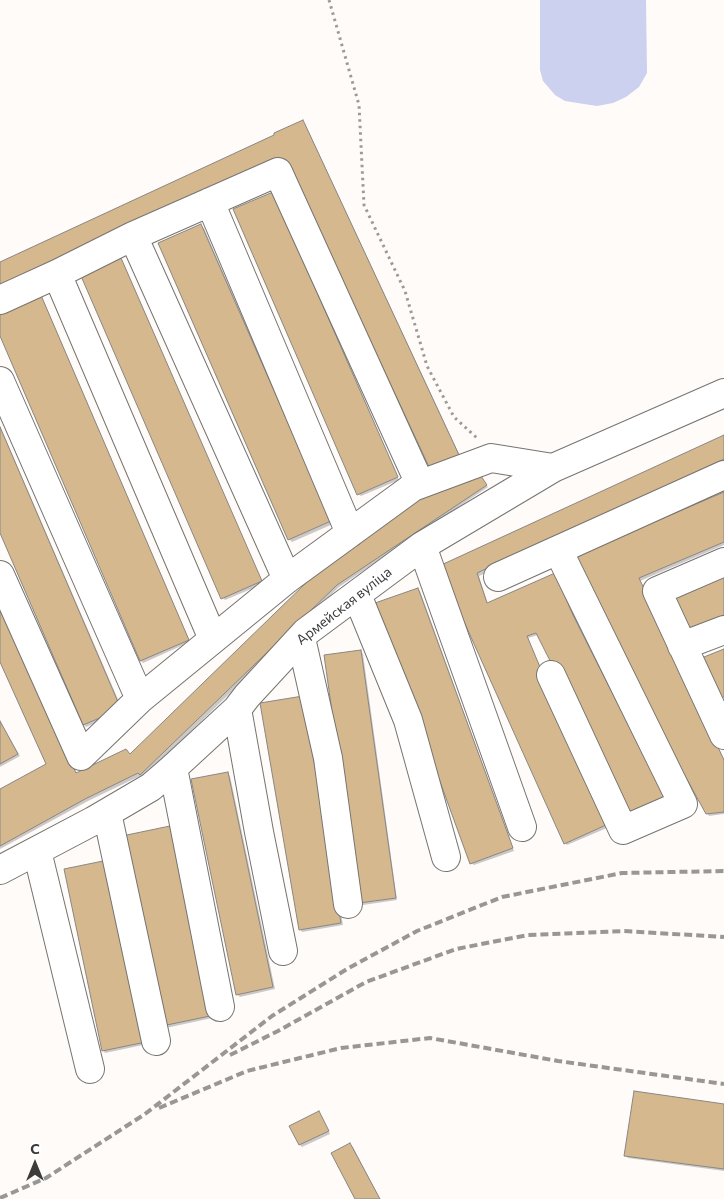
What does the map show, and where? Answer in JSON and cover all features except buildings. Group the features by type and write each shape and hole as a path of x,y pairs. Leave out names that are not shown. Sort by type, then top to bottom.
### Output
{"street":[{"path":"0,300 133,236 278,172 420,484"},
{"path":"210,202 350,533"},
{"path":"133,236 287,579"},
{"path":"57,274 214,639"},
{"path":"0,381 140,699"},
{"name":"Армейская вуліца","path":"0,870 107,813 151,787 237,709 306,632 422,546 553,468 724,393"},
{"path":"0,575 81,756 140,699 287,579 413,487 491,458 553,468"},
{"path":"498,577 724,475"},
{"path":"422,546 522,827"},
{"path":"551,675 623,830 683,804 558,550"},
{"path":"721,720 682,646 657,591 724,562"},
{"path":"357,595 408,720 446,858"},
{"path":"682,646 724,630"},
{"path":"301,638 328,758 348,904"},
{"path":"237,709 283,951"},
{"path":"173,768 220,1007"},
{"path":"107,813 156,1041"},
{"path":"37,851 90,1069"}],"path":[{"path":"329,0 359,105 364,205 405,291 427,366 454,417 481,442"}],"shaded area":[{"path":"540,0 646,0 647,73 639,87 626,97 613,103 597,106 565,101 555,95 543,81 540,70"}],"railway":[{"path":"0,1198 46,1178 145,1114 272,1016 347,969 417,931 502,897 622,873 724,871"},
{"path":"230,1055 278,1031 366,982 456,949 528,935 624,931 724,937"},
{"path":"159,1108 247,1071 341,1048 430,1038 558,1061 724,1084"}]}
